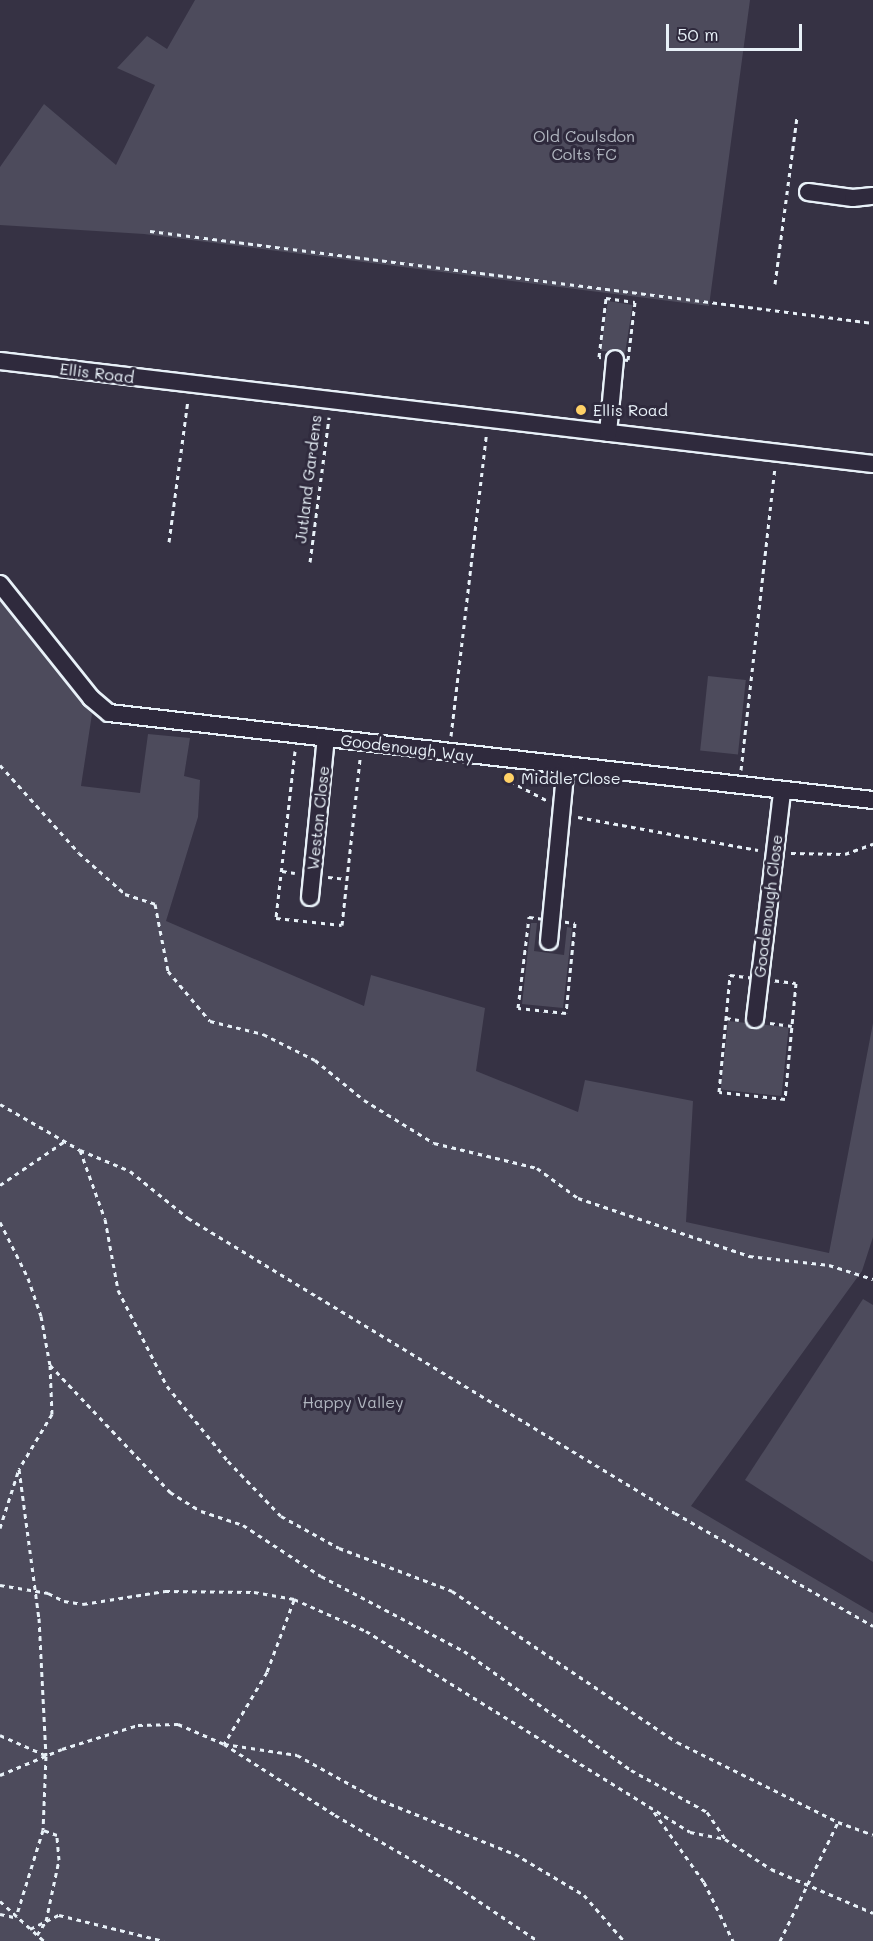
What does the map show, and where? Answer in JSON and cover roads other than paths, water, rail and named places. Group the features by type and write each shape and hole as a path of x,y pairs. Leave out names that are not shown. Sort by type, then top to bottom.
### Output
{"street":[{"path":"808,192 853,198 873,196"},
{"path":"608,433 621,359"},
{"name":"Ellis Road","path":"0,361 873,464"},
{"name":"Goodenough Way","path":"0,584 91,699 110,713 782,792 873,800"},
{"name":"Weston Close","path":"310,897 326,738"},
{"path":"549,941 566,766"},
{"name":"Goodenough Close","path":"755,1019 782,792"}],"place":[{"name":"Ellis Road","path":"581,410"},
{"name":"Middle Close","path":"509,778"}],"park label":[{"name":"Old Coulsdon Colts FC","path":"584,145"},
{"name":"Happy Valley","path":"353,1402"}]}
